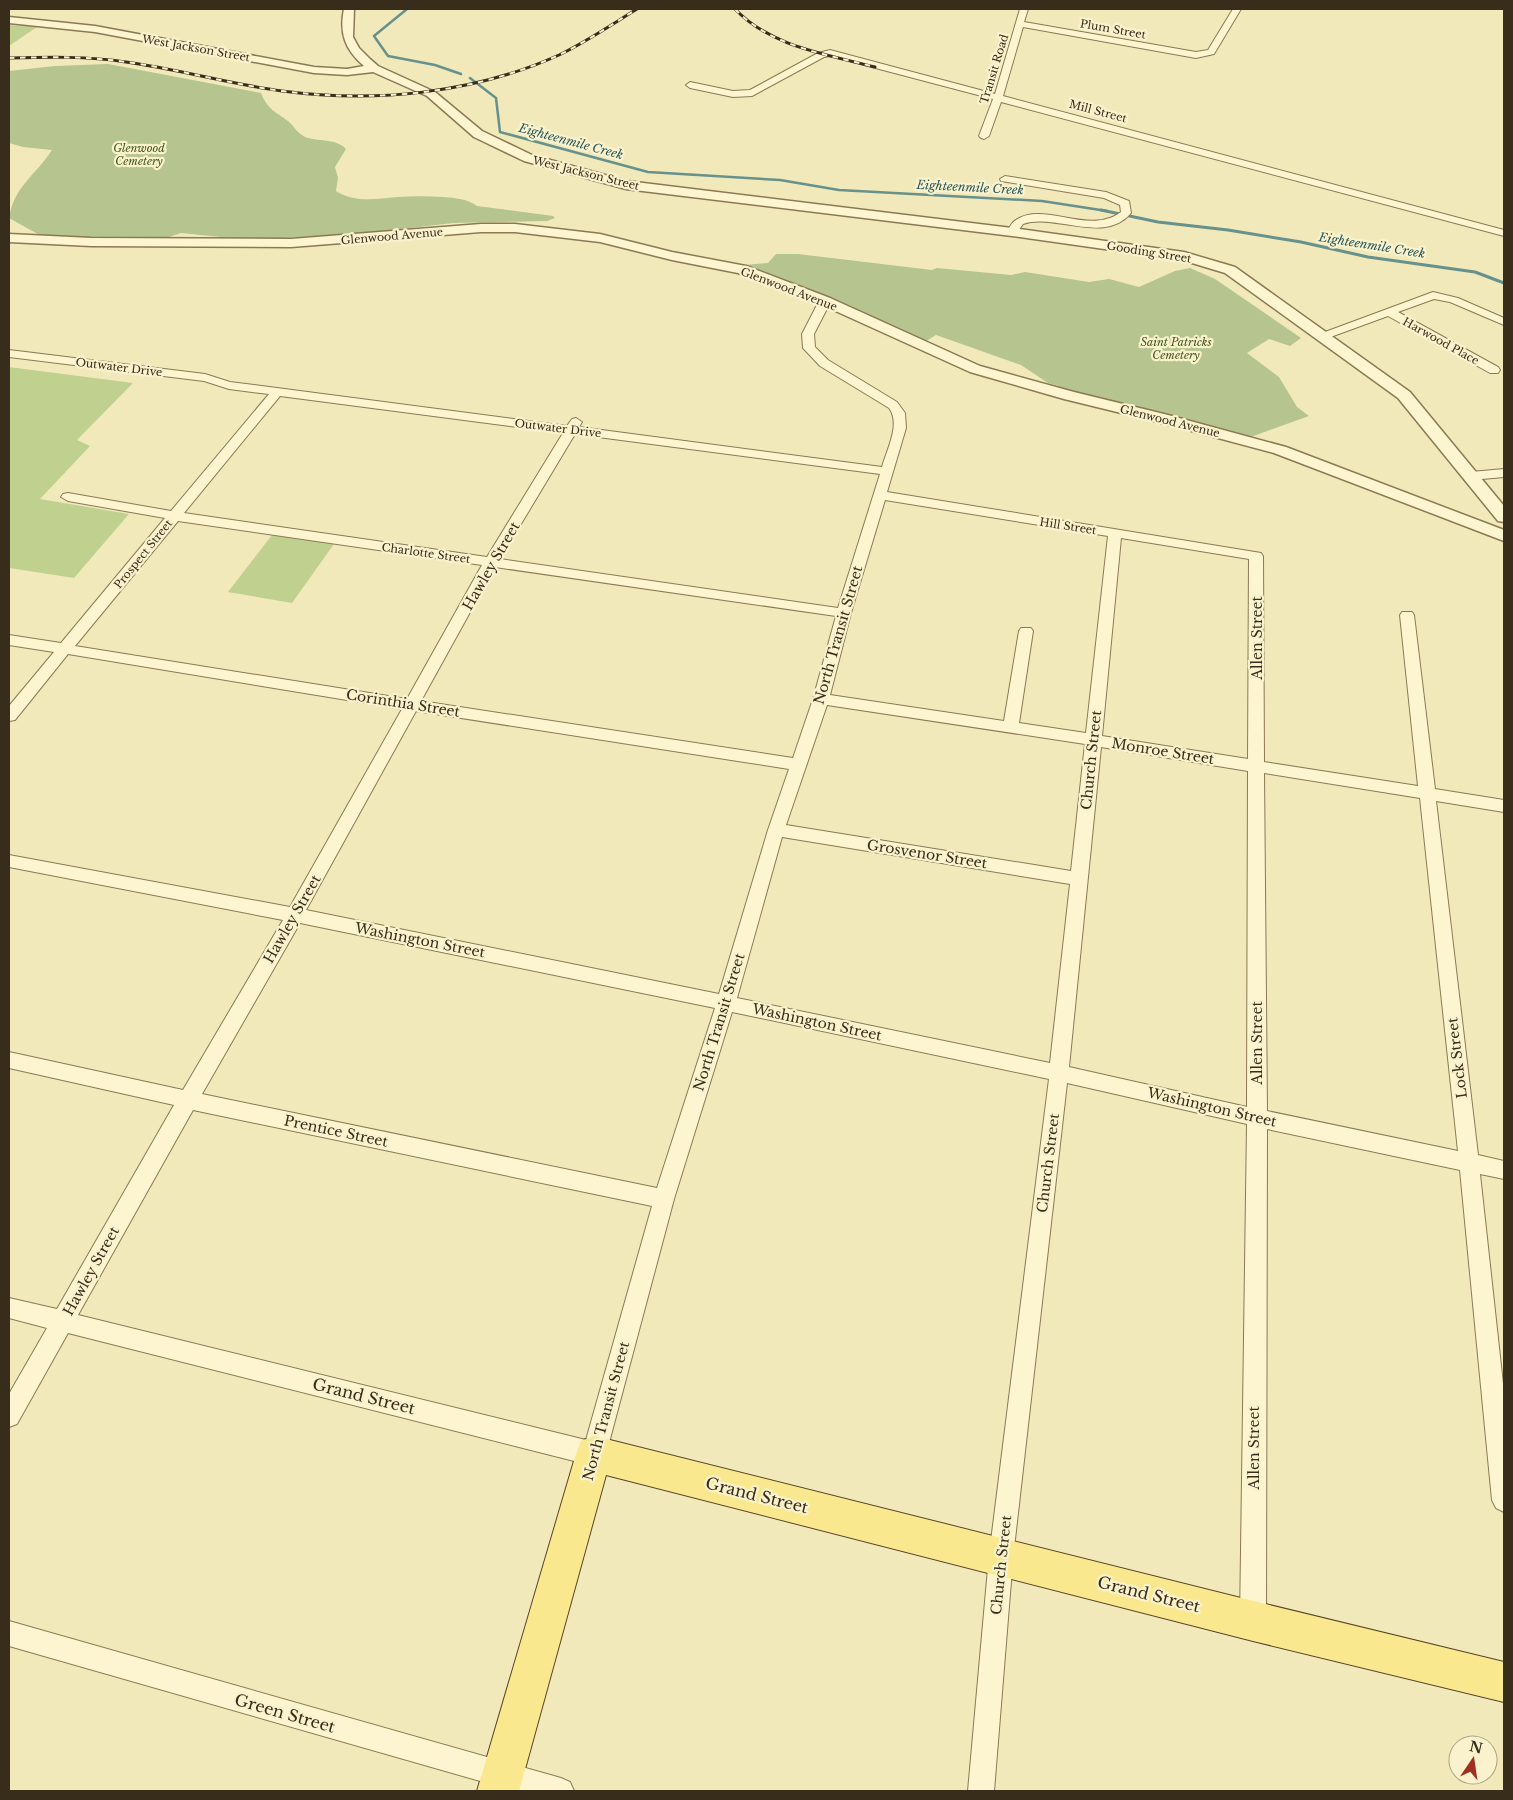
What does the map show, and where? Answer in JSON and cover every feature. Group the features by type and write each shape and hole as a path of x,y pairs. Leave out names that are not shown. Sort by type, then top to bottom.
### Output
{"main road":[{"name":"Grand Street","path":"594,1454 1504,1682"},
{"name":"North Transit Street","path":"500,1784 594,1454"}],"street":[{"path":"349,9 347,18 348,40 356,54 374,68"},
{"name":"Transit Road","path":"984,136 998,98 1024,9"},
{"name":"Plum Street","path":"1020,24 1196,56 1211,52 1236,9"},
{"name":"West Jackson Street","path":"9,20 95,29 314,70 347,72 374,68 431,94 478,134 528,158 626,185 1012,232"},
{"name":"Mill Street","path":"690,85 733,94 752,93 822,55 830,54 1504,233"},
{"name":"Gooding Street","path":"1004,179 1106,195 1125,203 1124,216 1102,224 1038,218 1019,222 1012,232 1184,256 1230,270 1404,395 1504,516"},
{"name":"Glenwood Avenue","path":"9,238 91,242 292,243 481,228 515,228 600,238 670,258 741,269 825,301 974,369 1070,396 1162,418 1280,450 1504,536"},
{"path":"1321,337 1433,296 1454,300 1504,322"},
{"name":"North Transit Street","path":"594,1454 664,1199 726,1003 776,830 821,699 844,613 900,428 899,413 886,400 824,363 809,348 808,334 825,301"},
{"name":"Harwood Place","path":"1388,311 1494,370"},
{"name":"Outwater Drive","path":"9,353 206,378 229,385 277,392 572,430 883,482"},
{"name":"Outwater Drive","path":"9,363 193,387 229,385"},
{"name":"Prospect Street","path":"9,716 277,392"},
{"name":"Hawley Street","path":"9,1416 295,915 491,562 572,430"},
{"path":"1471,476 1504,473"},
{"name":"Hill Street","path":"883,482 1115,534 1256,556"},
{"name":"Charlotte Street","path":"68,497 174,516 844,613"},
{"name":"Church Street","path":"981,1791 1001,1557 1059,1073 1115,534"},
{"name":"Allen Street","path":"1252,1620 1257,1118 1256,556"},
{"name":"Lock Street","path":"1407,615 1469,1162 1504,1500"},
{"path":"1011,727 1026,631"},
{"name":"Corinthia Street","path":"9,640 798,765"},
{"name":"Monroe Street","path":"821,699 1094,740 1504,806"},
{"name":"Grosvenor Street","path":"776,830 1078,878"},
{"name":"Washington Street","path":"9,861 295,915 726,1003 1504,1170"},
{"name":"Prentice Street","path":"9,1060 188,1100 664,1199"},
{"name":"Grand Street","path":"9,1308 594,1454"},
{"name":"Green Street","path":"9,1633 500,1784 561,1791"}],"green space":[{"path":"9,25 37,27 9,46"},
{"name":"Glenwood Cemetery","path":"108,64 261,93 269,107 305,137 337,143 346,149 335,167 338,178 336,191 343,195 358,199 414,196 453,198 466,200 477,206 553,216 555,218 547,221 453,223 368,233 250,240 181,233 163,239 45,238 9,218 16,197 26,181 52,150 23,147 9,143 9,71 55,66"},
{"name":"Saint Patricks Cemetery","path":"776,254 798,254 932,270 937,268 1011,275 1025,272 1089,282 1109,279 1139,287 1175,271 1190,268 1215,279 1301,338 1290,346 1269,339 1247,353 1279,377 1297,407 1309,416 1248,438 1062,391 1059,386 1048,383 1021,365 936,335 923,343 743,269 744,265 768,263"},
{"path":"9,367 133,383 77,440 90,446 40,499 129,514 74,578 9,568"},
{"path":"272,535 334,544 292,603 228,592"}],"waterway":[{"name":"Eighteenmile Creek","path":"407,9 374,36 388,56 435,65 461,74"},
{"name":"Eighteenmile Creek","path":"470,78 496,98 500,132 648,172 780,180 839,190 1042,201 1102,210"},
{"name":"Eighteenmile Creek","path":"1102,210 1107,211"},
{"name":"Eighteenmile Creek","path":"1102,210 1158,222 1228,230 1301,242 1368,257 1475,272 1504,283"}],"railway":[{"path":"9,58 68,57 111,60 282,91 352,96 387,95 458,87 526,68 569,50 637,9"},
{"path":"735,9 749,22 782,41 819,53 875,67"}]}
